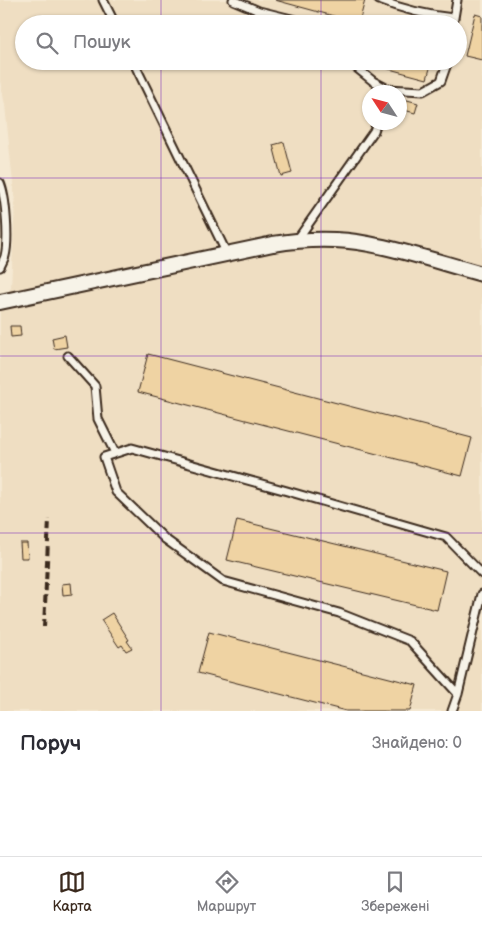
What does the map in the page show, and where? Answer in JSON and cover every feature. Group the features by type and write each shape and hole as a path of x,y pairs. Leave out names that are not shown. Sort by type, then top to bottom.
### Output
{"street":[{"path":"0,302 297,240 329,240 369,244 482,274"}],"lane":[{"path":"104,0 111,15"},
{"path":"232,0 259,11 275,15"},
{"path":"379,0 426,15"},
{"path":"454,15 456,0"},
{"path":"137,70 227,254"},
{"path":"359,70 379,85"},
{"path":"407,91 423,91 441,81 445,70"},
{"path":"297,240 374,130"},
{"path":"0,183 5,206 7,232 5,255 0,267"},
{"path":"68,356 95,386 98,419 115,453"},
{"path":"458,694 410,641 339,613 223,581 165,538 116,492 104,457 132,448 446,537 482,574"},
{"path":"452,711 458,694 482,594"}],"shaded area":[{"path":"0,0 482,0 482,711 0,711 0,302 11,288 15,203 5,105 0,81"}],"building":[{"path":"275,0 365,0 361,15 330,15"},
{"path":"475,14 482,16 482,60 467,56 467,48"},
{"path":"393,70 430,70 427,79"},
{"path":"407,100 418,103 415,113 407,111"},
{"path":"284,142 292,173 281,176 273,145"},
{"path":"10,326 20,326 21,336 11,337"},
{"path":"65,335 67,347 54,349 52,338"},
{"path":"148,354 472,438 462,476 138,392"},
{"path":"237,520 446,571 437,610 227,560"},
{"path":"20,543 27,543 28,558 21,558"},
{"path":"71,583 72,594 63,595 62,584"},
{"path":"112,613 132,648 126,651 122,645 119,647 101,620"},
{"path":"209,632 417,685 410,711 346,711 198,673"}],"railway":[{"path":"44,627 49,519"}]}
